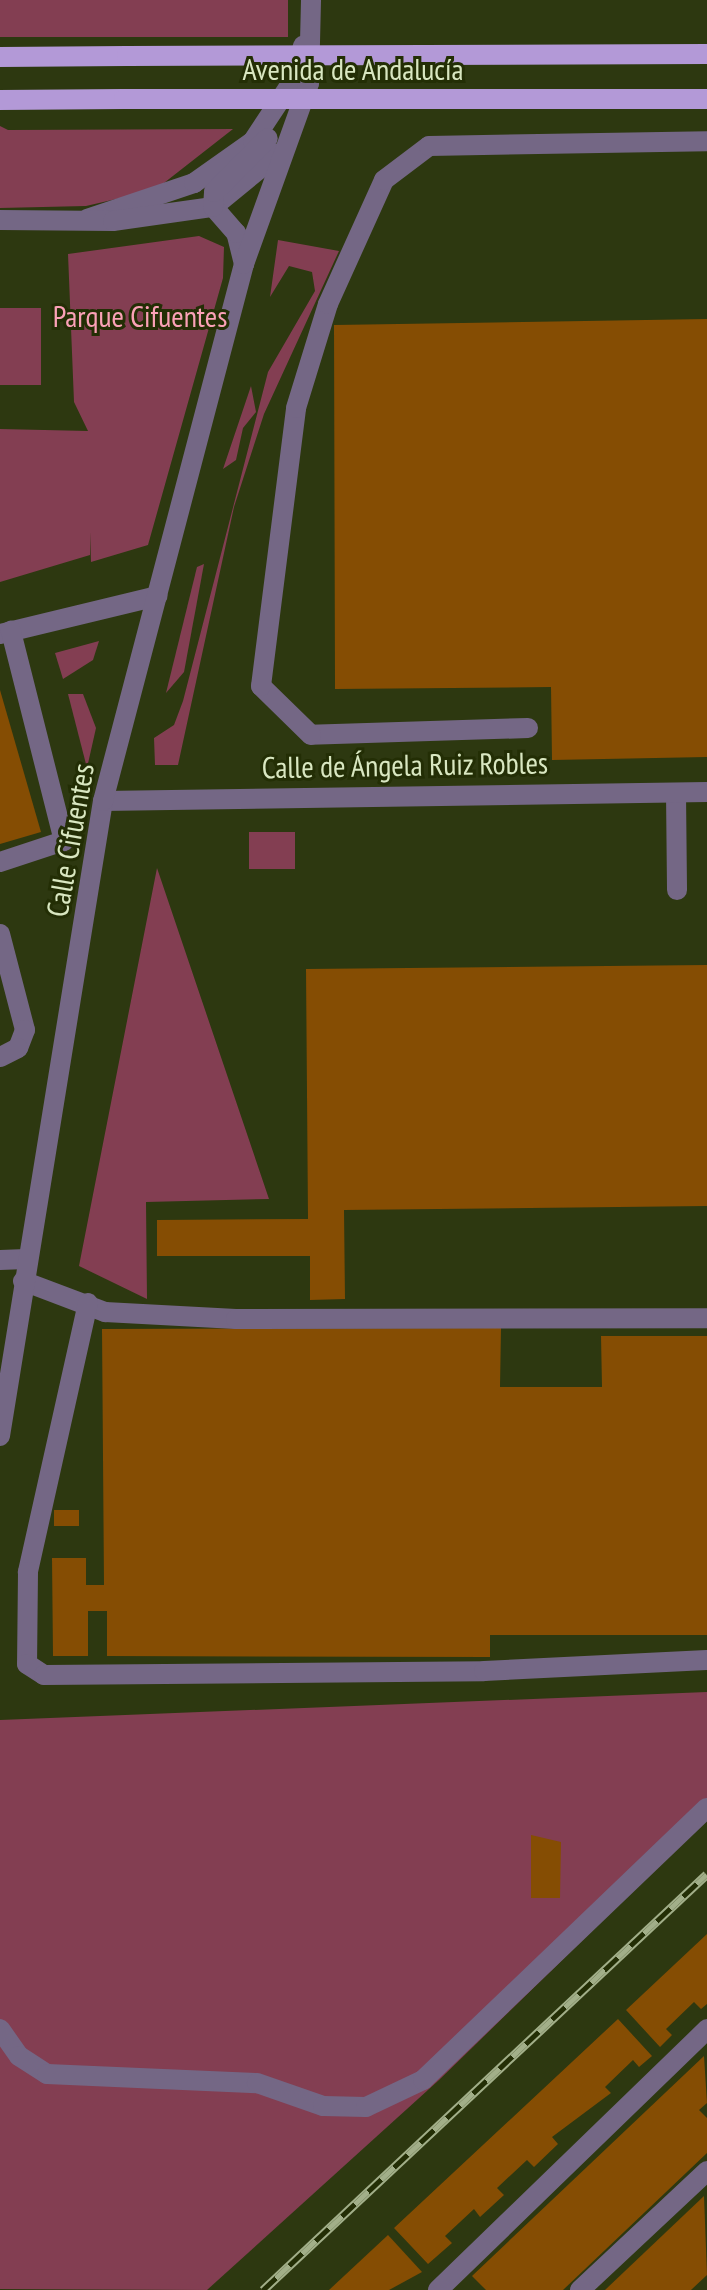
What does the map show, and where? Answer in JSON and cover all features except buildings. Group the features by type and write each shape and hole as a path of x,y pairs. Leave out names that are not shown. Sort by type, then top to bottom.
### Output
{"main road":[{"name":"Avenida de Andalucía","path":"0,57 707,54"},
{"name":"Avenida de Andalucía","path":"0,100 707,99"}],"street":[{"path":"242,180 279,121 311,8"},
{"name":"Calle Cifuentes","path":"0,1436 26,1259 103,801 244,264 309,83 311,8"},
{"path":"87,219 157,200 204,176 253,141 292,82"},
{"path":"528,728 311,735 261,686 296,408 328,304 384,180 429,146 707,141"},
{"path":"0,220 87,219 213,207 285,147"},
{"path":"204,176 242,180 264,205"},
{"path":"213,207 236,233 244,264"},
{"path":"0,862 64,841 6,632 157,596"},
{"name":"Calle de Ángela Ruiz Robles","path":"103,801 707,792"},
{"path":"676,793 677,890"},
{"path":"0,934 25,1030 18,1048 0,1057"},
{"path":"0,1260 26,1259"},
{"path":"23,1281 61,1290 105,1312 236,1319 707,1318"},
{"path":"88,1303 28,1572 27,1664 44,1675 484,1671 707,1660"},
{"path":"0,2029 19,2056 47,2074 257,2083 323,2106 366,2107 423,2080 707,1808"},
{"path":"442,2289 707,2029"},
{"path":"580,2290 707,2171"}],"green space":[{"path":"0,0 288,0 288,37 0,37"},
{"path":"0,126 8,130 233,129 155,190 86,206 0,208"},
{"name":"Parque Cifuentes","path":"199,236 224,247 223,278 148,545 91,562 90,532 90,555 0,582 0,429 88,431 74,402 68,254"},
{"path":"278,240 339,251 264,414 234,507 178,765 155,765 154,738 174,725 183,701 268,372 315,291 312,272 289,266 270,297"},
{"path":"0,308 41,308 41,385 0,385"},
{"path":"251,386 256,412 243,428 236,460 223,469"},
{"path":"204,564 184,672 166,693 197,567"},
{"path":"99,641 93,660 63,679 55,653"},
{"path":"68,694 83,694 96,728 87,768"},
{"path":"249,832 295,832 295,869 249,869"},
{"path":"157,868 269,1199 146,1202 147,1299 79,1266"},
{"path":"707,1692 707,1819 439,2080 207,2290 0,2289 0,1720"}],"railway":[{"path":"263,2290 707,1874"}]}
